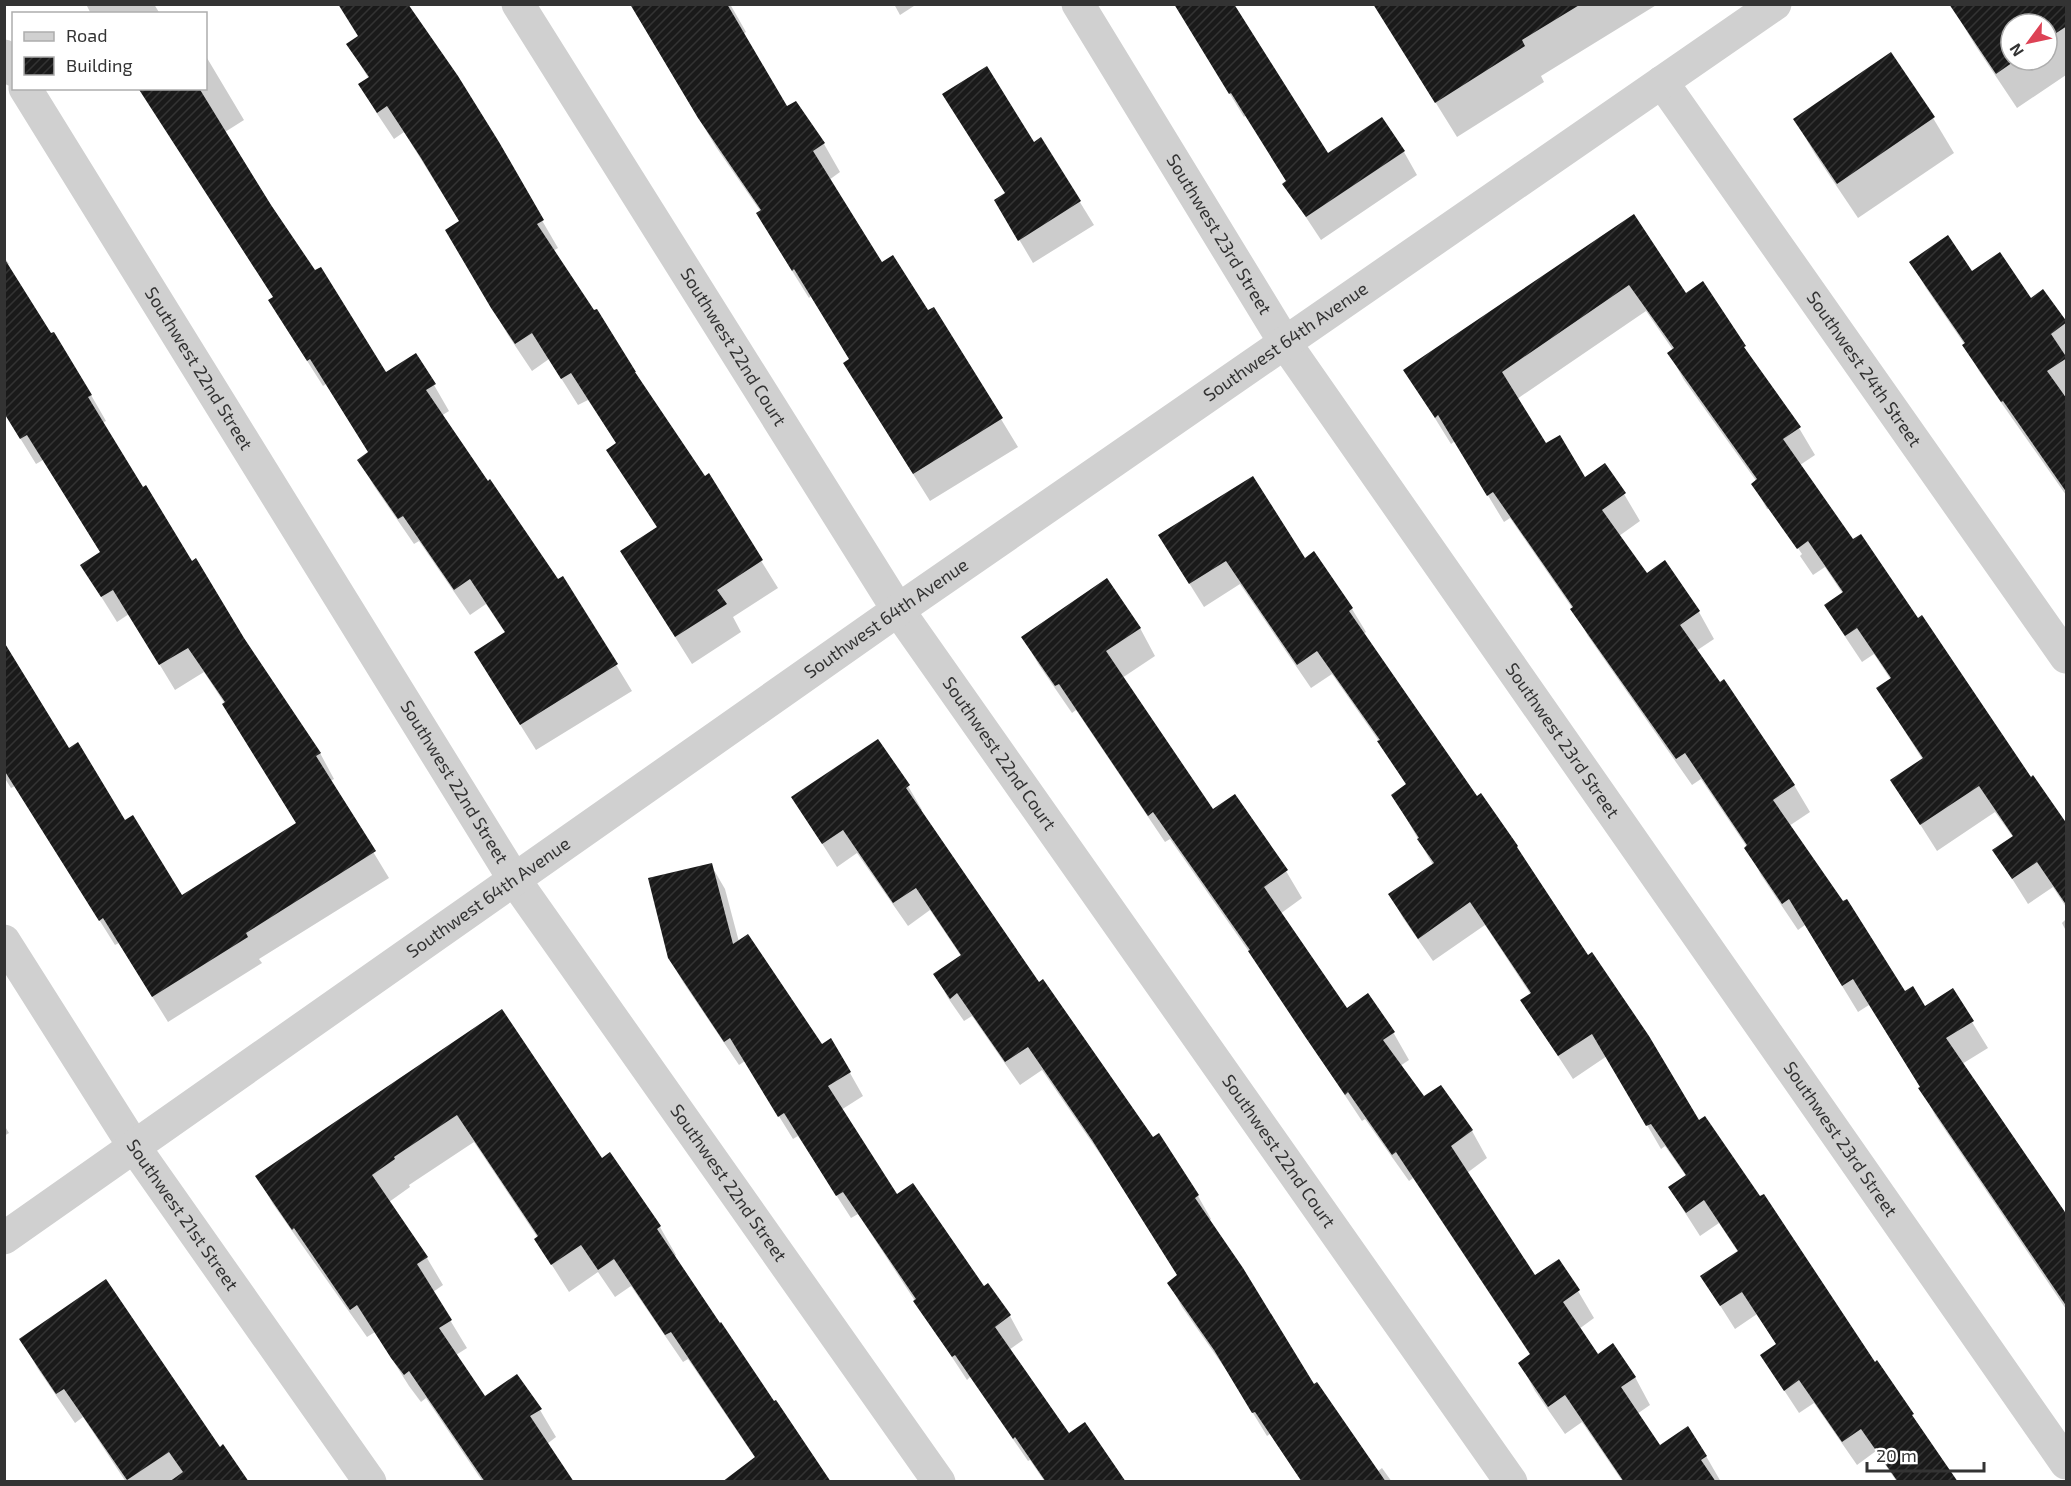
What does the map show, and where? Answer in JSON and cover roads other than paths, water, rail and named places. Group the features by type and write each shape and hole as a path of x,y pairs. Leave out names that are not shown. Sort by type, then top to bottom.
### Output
{"street":[{"name":"Southwest 22nd Court","path":"518,4 898,610 1510,1482"},
{"name":"Southwest 23rd Street","path":"1078,4 1285,343 2067,1463"},
{"name":"Southwest 64th Avenue","path":"4,1238 898,610 1774,4"},
{"name":"Southwest 24th Street","path":"1662,82 2067,657"},
{"name":"Southwest 22nd Street","path":"26,90 514,879 939,1482"},
{"name":"Southwest 21st Street","path":"4,941 135,1148 370,1482"}]}
